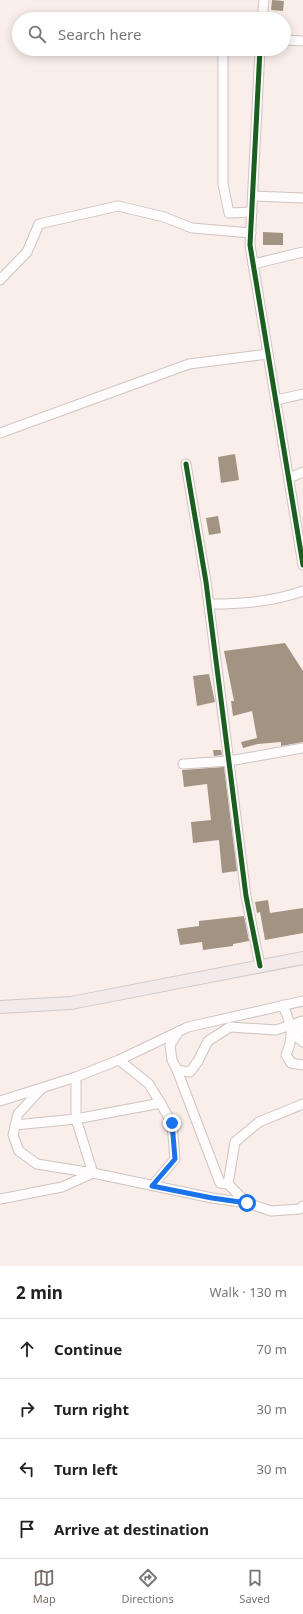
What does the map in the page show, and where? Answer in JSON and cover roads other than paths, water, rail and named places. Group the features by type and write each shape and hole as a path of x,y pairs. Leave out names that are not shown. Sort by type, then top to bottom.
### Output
{"main road":[{"path":"0,1007 71,1003 303,958"}],"street":[{"path":"263,12 264,0"},
{"path":"291,40 303,41"},
{"path":"223,56 223,184 229,213 252,212"},
{"path":"260,56 250,245 303,565"},
{"path":"253,196 303,198"},
{"path":"0,280 27,252 39,224 118,206 164,217 192,228 251,233"},
{"path":"253,264 303,252"},
{"path":"0,433 189,364 268,354"},
{"path":"276,400 303,394"},
{"path":"186,464 209,604 246,896 260,966"},
{"path":"289,478 303,472"},
{"path":"209,604 240,604 285,597 303,591"},
{"path":"183,764 229,761 303,748"},
{"path":"0,1101 76,1077 119,1060 188,1027 303,1001"},
{"path":"283,1005 298,1022 298,1038 303,1042"},
{"path":"298,1022 286,1055 291,1063 303,1065"},
{"path":"177,1070 190,1072 198,1061 208,1041 230,1027 276,1030 298,1022"},
{"path":"180,1031 170,1045 172,1060 220,1183 228,1184 247,1203"},
{"path":"119,1060 149,1084 172,1123 175,1159 152,1186"},
{"path":"76,1077 76,1119 93,1173"},
{"path":"42,1088 18,1114 13,1135 19,1151 37,1164 93,1173 212,1198 247,1203 270,1211 300,1209 303,1206"},
{"path":"15,1125 76,1119 160,1103"},
{"path":"228,1184 235,1142 259,1122 303,1104"},
{"path":"0,1199 62,1187 93,1173"}]}
